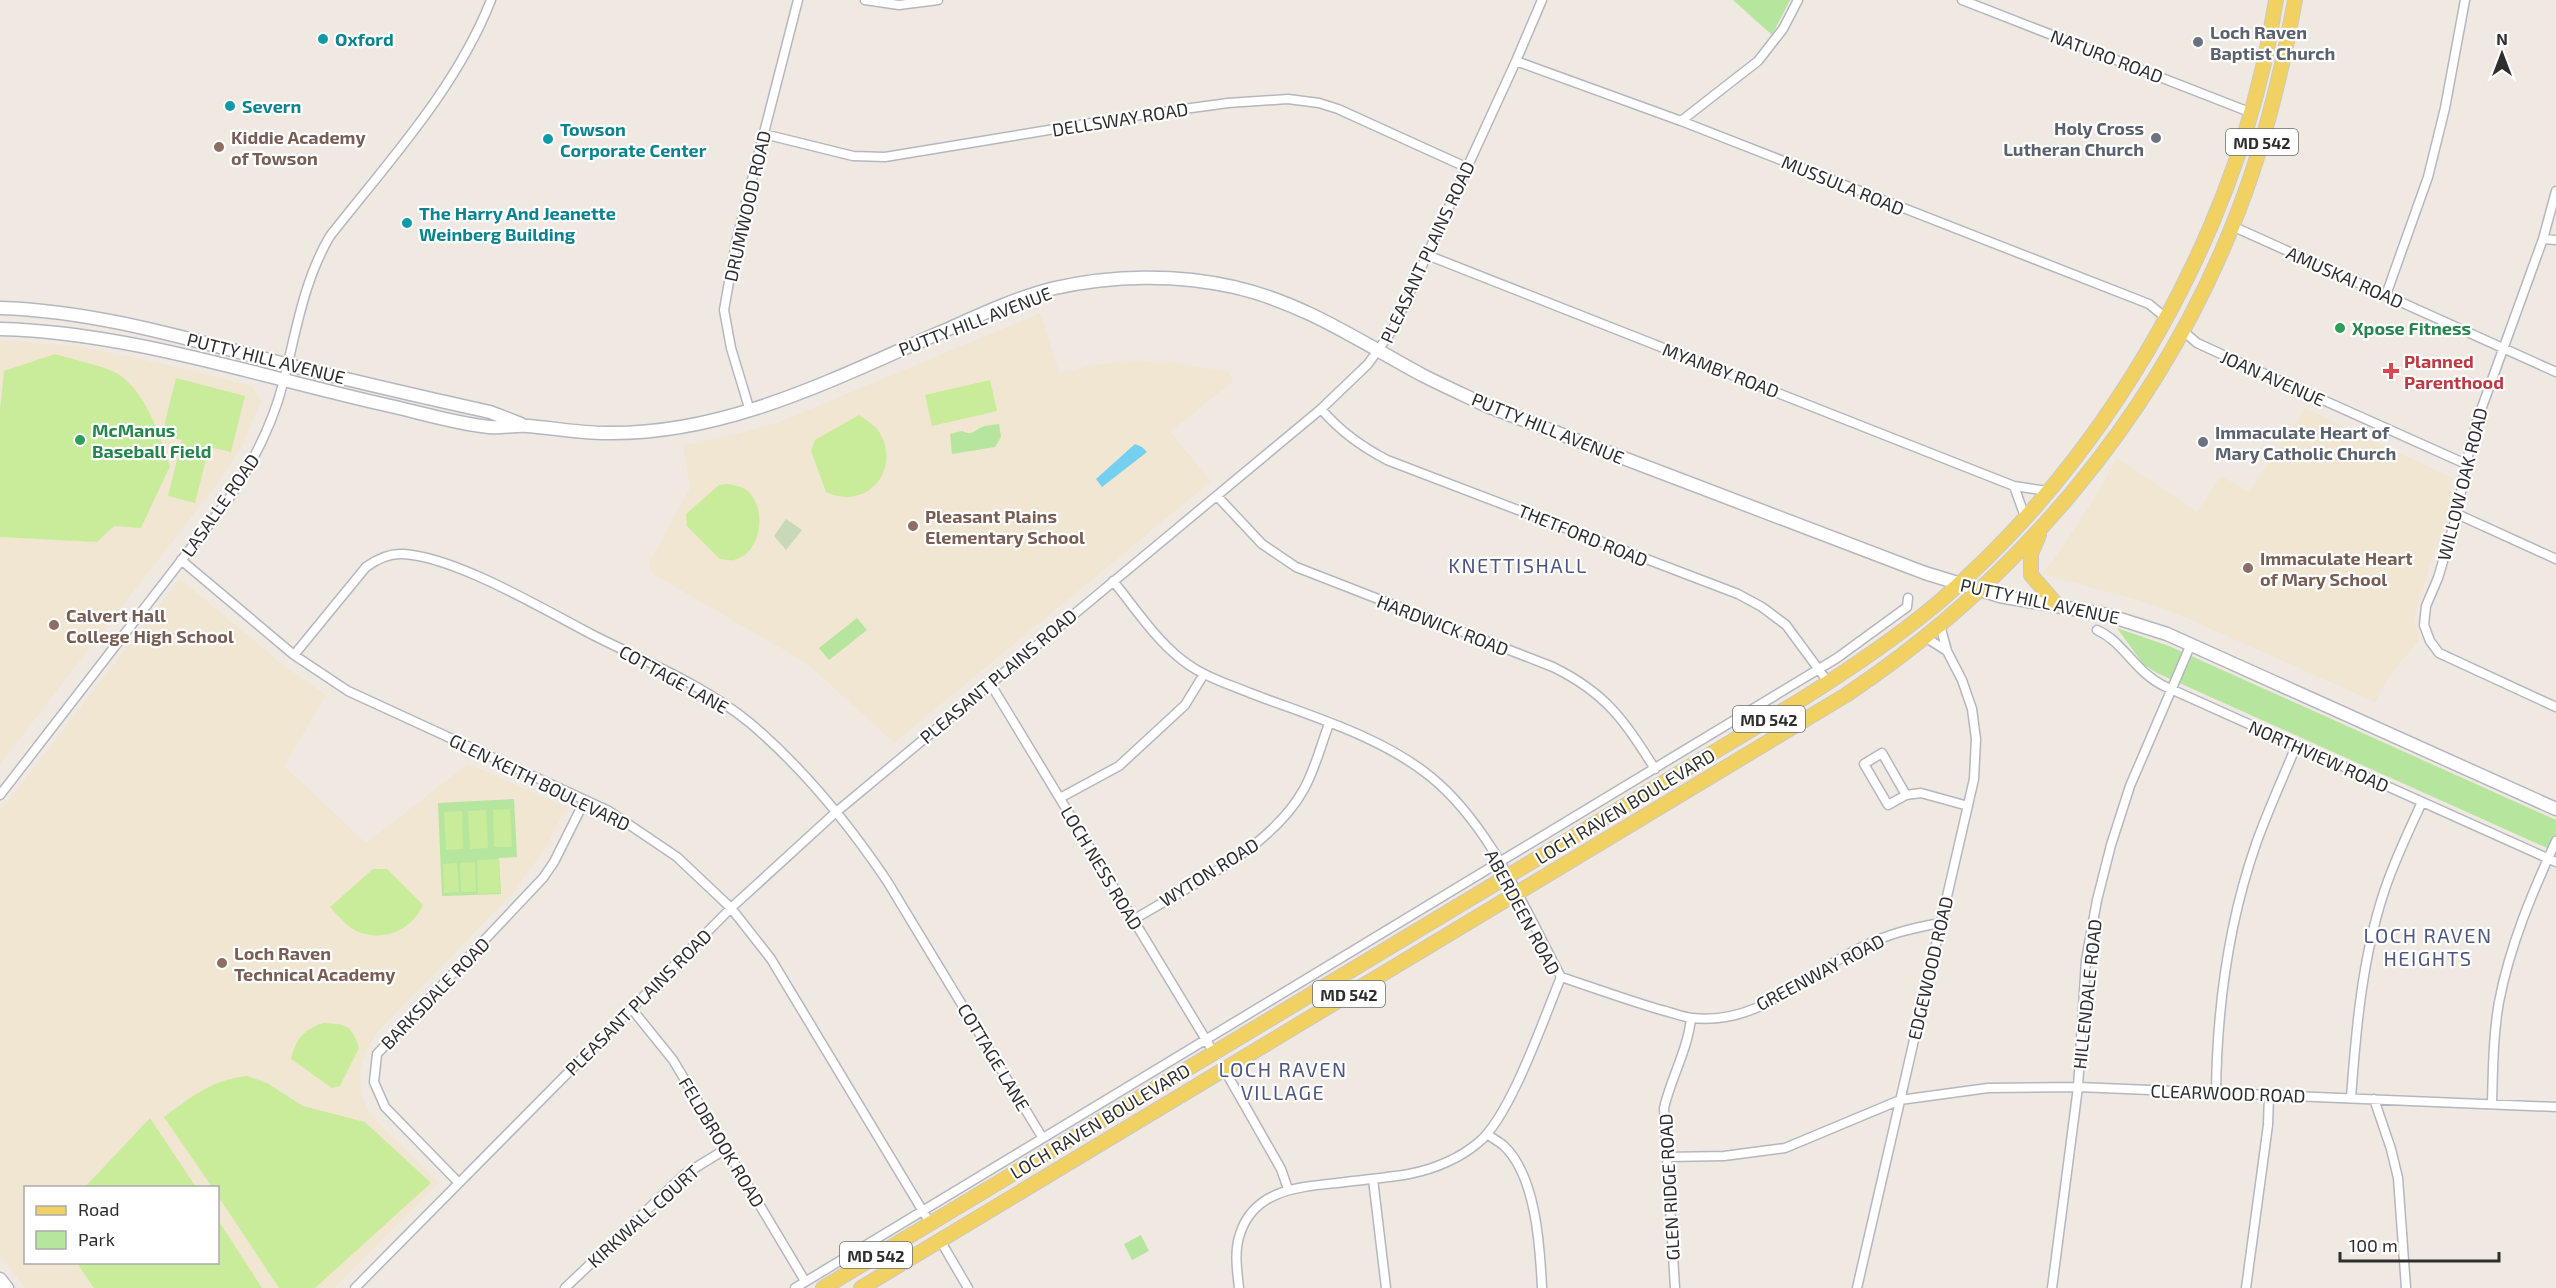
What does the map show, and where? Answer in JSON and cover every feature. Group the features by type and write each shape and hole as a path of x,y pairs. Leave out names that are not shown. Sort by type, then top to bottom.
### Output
{"main road":[{"name":"LOCH RAVEN BOULEVARD","path":"824,1288 1828,682 1892,639 1959,584 2025,517 2047,491 2114,403 2166,318 2215,219 2232,176 2252,113 2276,0"},
{"name":"LOCH RAVEN BOULEVARD","path":"861,1288 1846,695 1925,637 1980,591 2043,526 2110,443 2182,330 2203,291 2232,226 2253,169 2272,107 2295,0"},
{"path":"2166,318 2182,330"},
{"path":"2043,526 2031,554 2029,569 2034,580 2057,605"},
{"path":"1214,1053 1224,1069"},
{"path":"930,1223 940,1240"}],"street":[{"name":"LASALLE ROAD","path":"0,795 248,470 271,422 284,381 306,292 318,257 330,236 445,87 475,35 491,0"},
{"name":"DRUMWOOD ROAD","path":"750,411 731,348 724,310 736,242 798,0"},
{"path":"865,0 899,4 938,0"},
{"name":"PLEASANT PLAINS ROAD","path":"355,1288 730,908 835,813 1321,410 1380,351 1393,329 1542,0"},
{"path":"1681,121 1758,62 1783,29 1798,0"},
{"name":"NATURO ROAD","path":"1962,0 2252,113"},
{"path":"2386,295 2428,177 2445,108 2465,0"},
{"name":"MUSSULA ROAD","path":"1516,61 1681,121 2149,304 2166,318"},
{"name":"DELLSWAY ROAD","path":"764,134 853,156 885,157 1140,115 1228,103 1301,99 1338,109 1467,168"},
{"name":"WILLOW OAK ROAD","path":"2556,191 2543,239 2483,401 2466,464 2457,514 2424,615 2424,625 2430,641 2439,653 2556,706"},
{"name":"AMUSKAI ROAD","path":"2232,226 2556,372"},
{"path":"2543,239 2556,240"},
{"name":"MYAMBY ROAD","path":"1427,255 2014,486 2047,491"},
{"name":"PUTTY HILL AVENUE","path":"0,328 140,346 488,427 528,426 587,433 647,432 689,426 750,411 795,396 1014,302 1056,288 1096,282 1168,278 1232,287 1300,309 1426,377 1487,406 1959,584 1980,591 2125,620 2191,644 2556,809"},
{"name":"PUTTY HILL AVENUE","path":"0,308 47,311 121,321 287,364 490,412 528,426"},
{"name":"JOAN AVENUE","path":"2182,330 2197,343 2466,464"},
{"name":"THETFORD ROAD","path":"1321,410 1342,433 1387,460 1738,594 1786,625 1828,682"},
{"path":"2014,486 2025,517"},
{"name":"HARDWICK ROAD","path":"1217,496 1262,544 1296,567 1553,667 1589,686 1617,713 1655,769"},
{"path":"2457,514 2556,559"},
{"name":"COTTAGE LANE","path":"294,655 360,575 377,560 389,555 404,554 440,563 498,587 723,704 788,756 887,881 1042,1137"},
{"name":"GLEN KEITH BOULEVARD","path":"181,560 294,655 325,678 383,709 585,800 630,824 664,847 730,908 760,944 791,990 930,1223"},
{"name":"ABERDEEN ROAD","path":"1113,581 1168,647 1186,663 1204,674 1398,754 1431,777 1471,819 1507,877 1561,977 1510,1097 1487,1134 1467,1150 1438,1166 1410,1174 1288,1189 1262,1201 1245,1222 1240,1233 1237,1250 1239,1288"},
{"name":"LOCH RAVEN BOULEVARD","path":"795,1288 1205,1038 1820,669 1907,607 1908,598"},
{"name":"EDGEWOOD ROAD","path":"1857,1288 1968,806 1976,755 1975,723 1967,693 1947,651 1940,625"},
{"name":"NORTHVIEW ROAD","path":"2097,630 2114,640 2145,675 2171,689 2552,861"},
{"path":"1925,637 1947,651"},
{"name":"HILLENDALE ROAD","path":"2052,1288 2078,1087 2086,960 2103,875 2130,786 2191,644"},
{"path":"1060,798 1119,766 1185,705 1204,674"},
{"name":"LOCH NESS ROAD","path":"990,683 1214,1053"},
{"name":"WYTON ROAD","path":"1133,920 1240,855 1270,832 1304,789 1329,724"},
{"path":"2216,1092 2216,1042 2221,994 2235,920 2256,844 2296,746"},
{"path":"1906,795 1882,753 1864,764 1888,805 1906,795 1921,793 1968,806"},
{"name":"BARKSDALE ROAD","path":"459,1183 385,1107 374,1083 377,1054 543,878 554,862 585,800"},
{"path":"2351,1098 2359,1009 2374,928 2394,864 2422,802"},
{"path":"2492,1104 2495,1035 2505,973 2524,912 2552,861 2556,841"},
{"name":"GREENWAY ROAD","path":"1561,977 1629,1001 1691,1018 1713,1018 1735,1014 1770,1002 1790,992 1860,947 1895,933 1940,923"},
{"name":"FELDBROOK ROAD","path":"632,1008 673,1060 805,1281"},
{"name":"GLEN RIDGE ROAD","path":"1675,1288 1664,1108 1690,1031 1691,1018"},
{"path":"1224,1069 1281,1169 1288,1189"},
{"name":"CLEARWOOD ROAD","path":"1666,1157 1724,1156 1785,1148 1900,1100 1988,1088 2078,1087 2556,1107"},
{"path":"2246,1288 2268,1125 2269,1095"},
{"path":"2374,1099 2398,1178 2406,1288"},
{"path":"1487,1134 1502,1144 1523,1179 1538,1238 1542,1288"},
{"name":"KIRKWALL COURT","path":"565,1288 685,1174 726,1149"},
{"path":"1373,1179 1386,1288"},
{"path":"940,1240 968,1288"},
{"path":"0,1279 7,1288"}],"shaded area":[{"name":"Pleasant Plains Elementary School","path":"1041,313 1059,373 1096,365 1131,361 1168,362 1230,372 1232,382 1170,432 1211,481 894,743 808,664 653,574 649,563 690,488 683,445 777,423"},
{"name":"Calvert Hall College High School","path":"0,340 74,346 137,358 252,386 261,401 242,446 216,485 0,764"},
{"path":"2305,408 2452,478 2448,519 2432,559 2414,618 2420,639 2389,676 2375,702 2182,616 2135,599 2042,574 2096,496 2117,458 2197,512 2221,476 2249,492"},
{"name":"Loch Raven Technical Academy","path":"180,579 288,669 326,695 284,766 366,843 468,764 566,807 547,846 510,896 379,1030 366,1050 360,1070 361,1090 366,1106 376,1121 439,1183 334,1288 25,1288 0,1255 0,811"}],"green space":[{"path":"1733,0 1790,0 1772,35"},
{"name":"McManus Baseball Field","path":"55,354 97,365 118,374 137,392 151,416 170,466 141,528 114,526 97,542 0,537 0,411 4,371"},
{"path":"176,378 245,396 231,452 209,447 195,503 168,496 182,440 162,434"},
{"path":"990,380 997,411 932,426 925,395"},
{"path":"859,415 878,430 885,444 884,472 868,491 855,496 841,497 826,492 811,451 815,440"},
{"path":"999,424 1001,437 995,447 952,454 950,434 962,431 970,433 984,426"},
{"path":"727,484 743,488 752,496 759,517 759,528 751,548 744,556 732,560 720,559 687,526 686,514 719,485"},
{"path":"786,519 802,530 786,550 774,536"},
{"path":"857,618 867,630 829,660 819,648"},
{"path":"2117,628 2169,646 2556,820 2556,852 2157,673 2143,664"},
{"path":"514,799 517,857 499,858 501,894 442,896 438,803"},
{"path":"510,809 512,847 494,847 493,810"},
{"path":"486,810 488,848 470,849 468,811"},
{"path":"462,811 463,849 446,850 444,812"},
{"path":"499,859 500,893 478,894 477,860"},
{"path":"475,862 476,892 461,892 460,863"},
{"path":"457,863 459,892 444,893 443,864"},
{"path":"373,869 387,869 423,905 405,927 388,934 369,935 359,932 343,921 330,907"},
{"path":"323,1023 347,1027 354,1035 359,1048 340,1086 332,1088 291,1059 301,1036"},
{"path":"247,1076 267,1083 303,1106 365,1122 431,1183 315,1288 279,1288 219,1198 219,1186 211,1186 164,1117 213,1085"},
{"path":"150,1118 195,1186 86,1186"},
{"path":"219,1222 262,1288 94,1288 78,1264 219,1264"},
{"path":"1141,1235 1149,1251 1132,1260 1124,1244"}],"water":[{"path":"1135,444 1147,452 1102,487 1096,479"}],"place":[{"name":"Oxford","path":"323,39"},
{"name":"Loch Raven Baptist Church","path":"2198,42"},
{"name":"Severn","path":"230,106"},
{"name":"Holy Cross Lutheran Church","path":"2156,138"},
{"name":"Towson Corporate Center","path":"548,139"},
{"name":"Kiddie Academy of Towson","path":"219,147"},
{"name":"The Harry And Jeanette Weinberg Building","path":"407,223"},
{"name":"Xpose Fitness","path":"2340,328"},
{"name":"Planned Parenthood","path":"2391,371"},
{"name":"McManus Baseball Field","path":"80,440"},
{"name":"Immaculate Heart of Mary Catholic Church","path":"2203,442"},
{"name":"Pleasant Plains Elementary School","path":"913,526"},
{"name":"Immaculate Heart of Mary School","path":"2248,568"},
{"name":"Calvert Hall College High School","path":"54,625"},
{"name":"Loch Raven Technical Academy","path":"222,963"}],"district":[{"name":"KNETTISHALL","path":"1518,565"},
{"name":"LOCH RAVEN HEIGHTS","path":"2428,946"},
{"name":"LOCH RAVEN VILLAGE","path":"1283,1080"}]}
